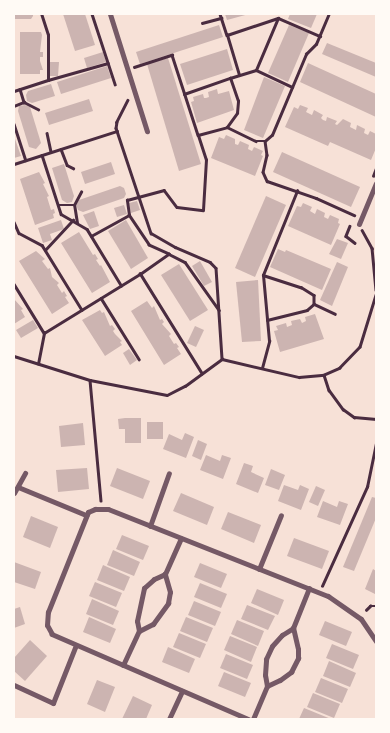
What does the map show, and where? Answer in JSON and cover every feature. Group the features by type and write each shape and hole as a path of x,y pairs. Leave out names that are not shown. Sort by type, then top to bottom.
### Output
{"street":[{"path":"110,14 147,131"},
{"path":"360,221 376,183"},
{"path":"14,494 26,473"},
{"path":"150,526 170,473"},
{"path":"18,487 86,515"},
{"path":"248,719 52,634 47,619 86,515 92,510 102,508 328,596 361,619 376,641"},
{"path":"259,569 281,515"},
{"path":"123,666 139,631 153,624 168,604 170,592 165,574 181,538"},
{"path":"139,631 136,621 144,588 154,579 165,574"},
{"path":"267,686 291,672 298,658 293,628 309,588"},
{"path":"253,719 267,686 264,675 266,659 282,635 293,628"},
{"path":"14,685 53,703 76,645"},
{"path":"168,719 182,691"}],"path":[{"path":"41,14 48,35 48,80"},
{"path":"92,14 115,84"},
{"path":"220,14 239,75"},
{"path":"227,127 256,141 265,140 272,135 306,54 316,44 329,14"},
{"path":"202,24 221,18"},
{"path":"227,35 278,18 320,36"},
{"path":"256,70 278,18"},
{"path":"127,69 172,55 206,160 203,210 176,207 164,190 138,195 126,200 129,215 150,245 186,262 220,312"},
{"path":"14,91 108,63"},
{"path":"184,94 256,70 292,88"},
{"path":"198,135 227,127 237,113 238,102 230,78"},
{"path":"20,89 24,102 38,109"},
{"path":"128,94 128,101 117,122 117,131 151,233 176,247 210,262 216,268 222,359"},
{"path":"14,106 24,102"},
{"path":"14,124 26,160"},
{"path":"14,164 117,131"},
{"path":"47,133 51,152"},
{"path":"265,140 267,155 262,172 267,182 297,192 360,221 374,248 376,290"},
{"path":"60,149 67,165 73,168"},
{"path":"42,155 61,214 87,230 121,285"},
{"path":"77,223 74,204 81,192"},
{"path":"262,368 269,341 263,275 297,192"},
{"path":"58,205 74,204"},
{"path":"91,236 129,215"},
{"path":"46,250 73,220"},
{"path":"14,222 19,233 42,245 46,250 82,310"},
{"path":"44,333 169,254"},
{"path":"140,274 202,374"},
{"path":"263,275 300,287 314,295 314,304 307,310 267,320"},
{"path":"14,284 44,333 38,364"},
{"path":"14,356 90,380 167,395 176,392 222,359 299,377 324,375 340,368 360,347 375,306 376,295"},
{"path":"101,298 139,359"},
{"path":"314,304 335,314"},
{"path":"324,375 329,390 343,409 354,417 376,419"},
{"path":"90,380 102,508"},
{"path":"319,592 366,487 376,443"},
{"path":"366,610 370,606 376,606"}],"building":[{"path":"14,14 33,14 33,16 31,19 14,19"},
{"path":"63,14 85,14 95,45 75,51"},
{"path":"225,14 249,14 227,20"},
{"path":"290,14 317,14 311,28 288,19"},
{"path":"219,25 223,37 140,64 136,52"},
{"path":"289,25 309,33 288,82 268,73"},
{"path":"20,32 41,32 40,52 43,52 43,57 40,57 40,61 43,70 40,70 40,74 20,74"},
{"path":"327,43 376,63 376,77 322,54"},
{"path":"227,49 233,70 187,85 180,64"},
{"path":"103,52 106,62 87,68 84,58"},
{"path":"168,58 201,164 179,171 147,64"},
{"path":"50,62 59,62 58,76 50,76"},
{"path":"308,63 376,94 376,117 300,82"},
{"path":"107,66 111,78 61,94 57,82"},
{"path":"264,77 285,86 263,138 244,130"},
{"path":"51,84 55,96 32,103 27,101 26,95 28,91"},
{"path":"217,89 218,94 229,91 234,110 197,123 191,102 194,101 193,97 203,94 204,98 209,97 208,92"},
{"path":"89,99 93,111 49,125 45,113"},
{"path":"25,105 30,107 41,143 36,149 29,147 18,111 19,106"},
{"path":"300,105 308,108 306,112 312,115 314,110 323,115 321,118 323,120 326,121 327,117 337,121 335,124 337,125 343,119 351,123 350,127 356,130 357,125 365,129 364,133 368,135 370,131 376,134 376,148 371,160 330,142 328,146 285,127 294,107 298,109"},
{"path":"226,135 235,139 235,144 238,145 240,141 249,145 248,149 252,151 254,147 263,151 261,155 263,156 255,176 211,158 219,137 224,139"},
{"path":"14,136 21,156 14,158"},
{"path":"282,152 360,187 351,207 273,172"},
{"path":"111,162 115,174 85,184 81,172"},
{"path":"64,164 74,196 72,202 67,203 62,200 52,168"},
{"path":"39,172 45,183 43,184 49,196 47,197 51,210 54,209 55,213 53,214 54,218 35,225 20,179"},
{"path":"120,186 124,188 126,194 124,198 83,212 78,210 76,204 79,200"},
{"path":"266,196 286,205 255,277 235,268"},
{"path":"137,201 140,210 131,213 129,203"},
{"path":"303,203 312,207 310,211 315,214 317,209 325,213 324,217 328,219 330,215 339,219 338,223 340,224 331,245 288,226 297,206 301,207"},
{"path":"124,205 127,214 117,217 114,208"},
{"path":"94,211 99,226 90,229 83,215"},
{"path":"61,220 64,229 50,234 52,240 43,243 38,228"},
{"path":"126,220 148,258 131,269 108,231"},
{"path":"79,232 93,255 95,254 98,259 96,260 101,265 110,282 92,293 61,243"},
{"path":"337,239 348,243 341,259 329,254"},
{"path":"278,249 285,252 286,250 331,269 322,290 270,267"},
{"path":"36,251 45,259 42,261 48,269 50,268 52,277 59,283 57,285 62,293 64,291 69,303 52,314 19,261"},
{"path":"200,261 212,282 204,286 192,266"},
{"path":"337,262 348,267 332,306 320,300"},
{"path":"179,264 208,310 190,321 161,275"},
{"path":"258,280 261,341 242,342 236,282"},
{"path":"14,299 23,309 21,310 25,317 14,324"},
{"path":"147,301 152,308 154,306 160,320 162,319 164,322 162,324 171,334 169,336 174,344 176,343 179,347 177,348 181,354 164,365 131,311"},
{"path":"100,310 102,313 104,312 110,326 112,325 115,329 113,331 122,341 120,342 122,345 105,356 82,320"},
{"path":"315,314 324,339 280,352 274,331 278,330 276,326 286,323 287,327 292,325 291,321 300,319 302,323 306,321 305,317"},
{"path":"33,320 38,328 21,338 16,330"},
{"path":"195,326 204,330 196,347 187,343"},
{"path":"129,349 137,360 130,365 123,353"},
{"path":"141,418 141,443 125,443 125,429 119,429 118,419"},
{"path":"147,422 163,422 163,439 147,439"},
{"path":"83,423 85,445 61,447 59,426"},
{"path":"185,433 194,437 186,458 163,449 169,434 182,440"},
{"path":"198,440 207,444 201,460 192,456"},
{"path":"206,455 220,461 222,455 231,458 223,479 200,470"},
{"path":"244,463 253,466 251,472 264,478 258,493 236,484"},
{"path":"87,468 89,489 58,492 56,470"},
{"path":"117,468 150,481 143,499 110,486"},
{"path":"271,469 285,475 279,490 265,485"},
{"path":"284,485 298,490 300,485 309,489 301,510 278,501"},
{"path":"316,486 325,490 318,506 309,502"},
{"path":"181,493 214,507 207,525 173,511"},
{"path":"372,497 376,498 376,518 354,571 343,567"},
{"path":"323,501 337,507 339,501 348,504 340,525 317,517"},
{"path":"228,512 261,525 254,543 221,529"},
{"path":"31,516 58,527 50,548 23,537"},
{"path":"122,535 149,546 143,560 116,549"},
{"path":"294,538 329,551 322,569 287,556"},
{"path":"113,550 140,562 134,576 107,565"},
{"path":"14,562 41,572 35,589 14,582"},
{"path":"200,563 227,574 221,588 194,577"},
{"path":"103,565 130,577 124,591 97,580"},
{"path":"373,569 376,571 375,594 365,589"},
{"path":"95,582 122,593 116,607 89,596"},
{"path":"200,583 227,594 221,608 194,597"},
{"path":"257,589 284,600 278,615 251,603"},
{"path":"92,599 119,611 113,625 86,614"},
{"path":"194,601 221,612 215,626 188,615"},
{"path":"247,605 275,616 268,630 241,619"},
{"path":"20,607 25,624 14,628 14,609"},
{"path":"89,617 116,629 110,643 83,632"},
{"path":"186,617 213,628 207,642 180,631"},
{"path":"237,620 264,631 258,646 231,634"},
{"path":"325,621 352,632 346,646 319,635"},
{"path":"179,633 206,644 200,658 173,647"},
{"path":"230,636 257,647 251,662 224,650"},
{"path":"30,640 47,656 25,681 14,671 14,658"},
{"path":"332,644 359,655 353,669 326,658"},
{"path":"168,647 195,659 189,673 162,662"},
{"path":"226,654 253,665 247,679 220,668"},
{"path":"329,661 356,673 350,687 323,676"},
{"path":"224,672 251,683 245,697 218,686"},
{"path":"321,678 348,689 342,703 315,692"},
{"path":"97,680 115,687 105,712 87,704"},
{"path":"313,693 340,704 334,718 307,707"},
{"path":"133,696 152,705 146,719 122,719"},
{"path":"304,708 331,719 299,719"}]}
